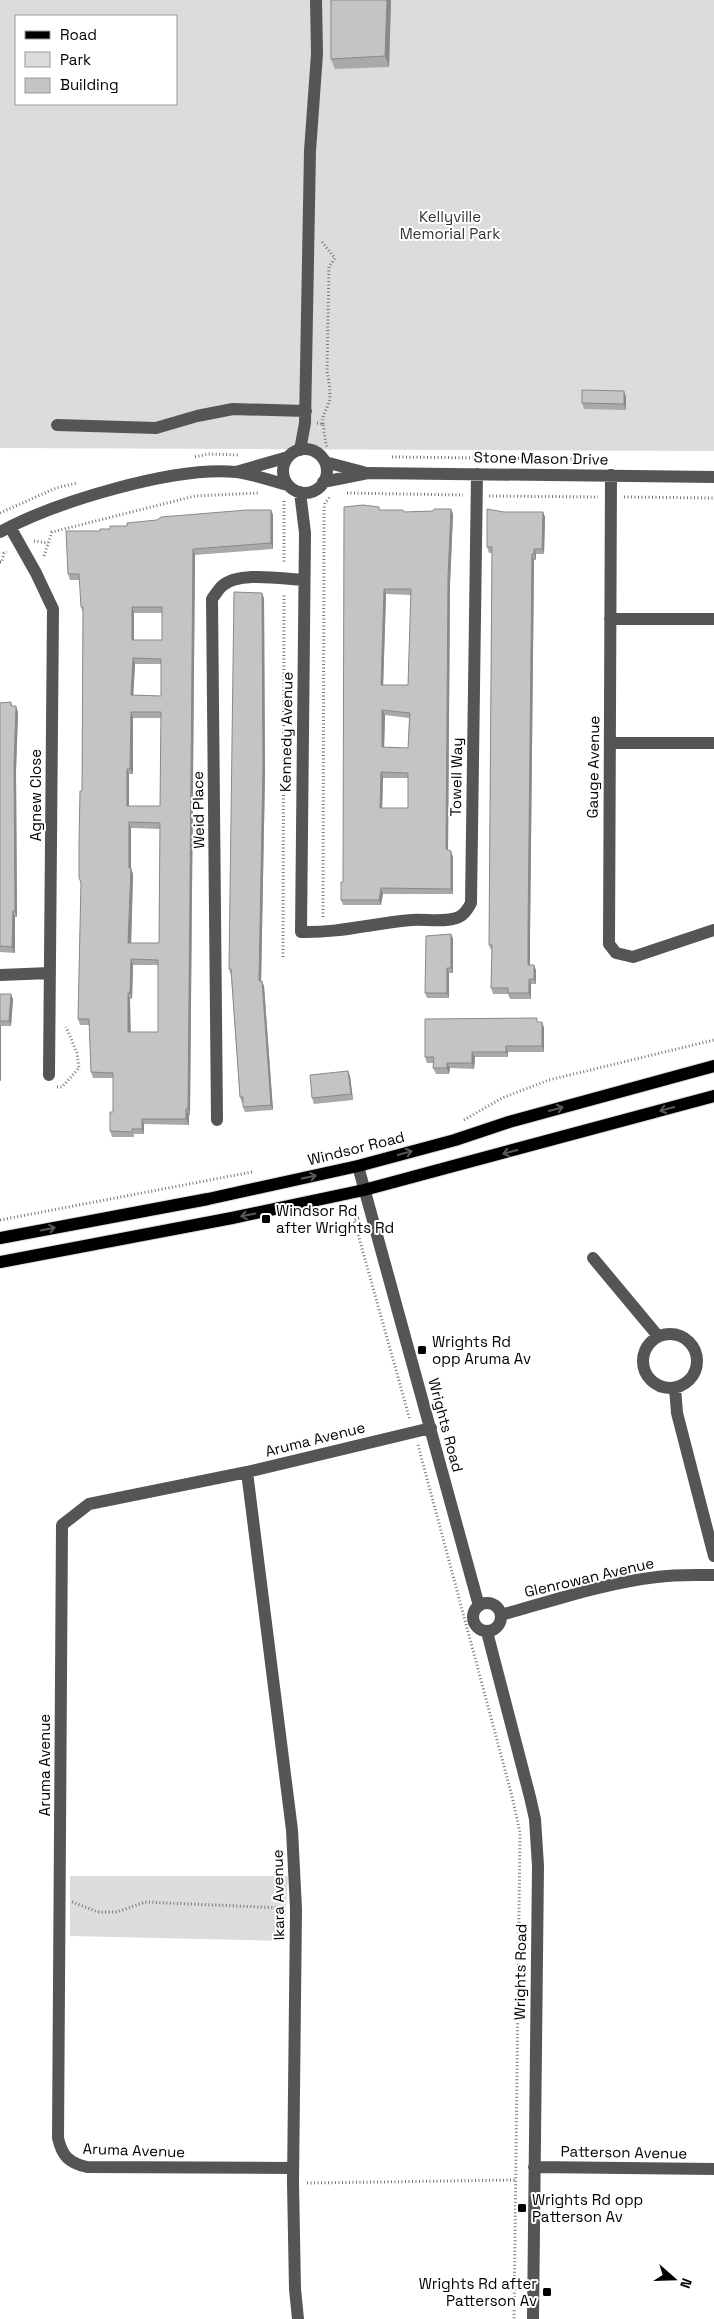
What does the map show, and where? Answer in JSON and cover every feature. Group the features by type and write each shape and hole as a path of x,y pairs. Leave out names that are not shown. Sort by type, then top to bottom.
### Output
{"main road":[{"name":"Windsor Road","path":"0,1238 208,1199 358,1166 455,1140 509,1122 714,1066"},
{"path":"0,1262 232,1218 364,1190 714,1096"}],"street":[{"path":"306,450 310,151 318,54 316,0"},
{"path":"57,425 156,428 197,416 233,409 306,417"},
{"path":"5,529 84,498 176,476 236,472 306,450 321,457 325,462 326,476 323,482 313,491 300,492 288,485 236,472"},
{"path":"288,457 283,472 288,485"},
{"name":"Stone Mason Drive","path":"325,462 368,473"},
{"name":"Stone Mason Drive","path":"323,482 368,473 714,477"},
{"name":"Towell Way","path":"301,932 326,932 414,920 453,919 467,911 471,903 477,474"},
{"name":"Gauge Avenue","path":"611,475 607,937 612,949 622,956 633,957 714,930"},
{"name":"Kennedy Avenue","path":"305,533 313,491"},
{"name":"Kennedy Avenue","path":"300,492 305,533 301,932"},
{"name":"Agnew Close","path":"5,529 36,573 53,609 49,1075"},
{"name":"Weid Place","path":"218,1120 212,599 222,586 235,579 252,577 304,580"},
{"path":"610,619 714,619"},
{"path":"610,743 714,742"},
{"path":"0,975 50,973"},
{"name":"Wrights Road","path":"358,1166 479,1606"},
{"path":"593,1258 658,1336"},
{"path":"666,1334 683,1336 690,1341 697,1356 697,1365 690,1380 675,1388 666,1388 651,1381 643,1365 646,1348 658,1336 666,1334"},
{"path":"675,1388 677,1413 714,1556"},
{"name":"Aruma Avenue","path":"293,2168 87,2167 74,2164 66,2159 60,2151 58,2138 62,1525 89,1504 247,1472 431,1428"},
{"name":"Ikara Avenue","path":"247,1472 292,1830 296,1909 293,2183 295,2289 298,2319"},
{"name":"Glenrowan Avenue","path":"501,1615 605,1587 644,1579 714,1575"},
{"path":"490,1604 497,1608 501,1615 498,1626 487,1632 474,1624 474,1612 479,1606 490,1604"},
{"name":"Wrights Road","path":"487,1632 535,1819 538,1866 533,2319"},
{"name":"Patterson Avenue","path":"534,2167 714,2169"}],"path":[{"path":"47,562 44,554 52,532 195,496 262,493"},
{"path":"341,493 714,498"},
{"path":"326,932 322,913 324,509 328,497 335,494"},
{"path":"278,497 285,501 284,957"},
{"path":"54,1088 62,1087 79,1068 77,1053 66,1029 66,1019"},
{"path":"463,1120 502,1098 549,1080 714,1040"},
{"path":"0,1220 257,1172"},
{"path":"371,1216 354,1220 406,1406"},
{"path":"418,1448 512,1796 520,1833 514,2319"},
{"path":"59,1897 98,1912 117,1912 145,1902 296,1909"},
{"path":"293,2183 534,2180"}],"green space":[{"name":"Kellyville Memorial Park","path":"0,0 714,0 714,451 0,448"},
{"path":"70,1876 288,1876 284,1941 70,1936"}],"building":[{"path":"331,0 387,0 385,56 331,59"},
{"path":"582,390 624,391 624,404 582,403"},
{"path":"363,505 379,507 379,510 403,510 404,512 451,509 448,578 446,849 451,851 451,889 381,888 379,900 341,900 341,882 343,882 344,507","holes":["384,589 411,589 408,685 381,685","382,710 410,713 408,748 382,747","381,772 408,773 408,808 380,808"]},
{"path":"487,509 504,512 543,512 542,549 534,549 534,554 532,554 528,965 534,965 534,979 529,979 529,993 508,993 508,988 491,988 492,945 489,945 492,547 487,547"},
{"path":"247,510 271,510 271,543 193,549 188,1109 186,1109 186,1119 142,1119 142,1129 132,1129 132,1132 110,1131 110,1112 113,1112 113,1073 91,1072 89,1019 78,1019 83,607 81,607 79,574 68,574 66,531 100,531 100,529 110,529 110,526 127,526 127,523 157,520 161,517","holes":["132,607 162,607 162,640 132,640","133,658 161,659 161,696 131,695","131,712 161,712 160,806 127,806 127,769 130,769","129,822 160,823 159,943 128,943 131,868 129,868","131,959 158,960 158,1032 128,1032 128,993 130,993"]},
{"path":"234,592 262,593 263,767 259,981 262,981 271,1105 243,1107 243,1097 240,1097 231,969 229,969"},
{"path":"11,702 11,706 16,706 14,765 15,911 13,911 12,947 0,946 0,703"},
{"path":"451,934 451,968 447,968 447,993 425,993 426,936"},
{"path":"0,994 11,994 9,1021 0,1021"},
{"path":"537,1018 537,1022 542,1022 542,1046 506,1046 506,1052 472,1052 472,1063 447,1063 447,1068 433,1068 434,1057 425,1057 425,1019"},
{"path":"348,1071 351,1094 312,1098 310,1075"}],"place":[{"name":"Windsor Rd after Wrights Rd","path":"266,1219"},
{"name":"Wrights Rd opp Aruma Av","path":"422,1350"},
{"name":"Wrights Rd opp Patterson Av","path":"522,2208"},
{"name":"Wrights Rd after Patterson Av","path":"547,2292"}]}
